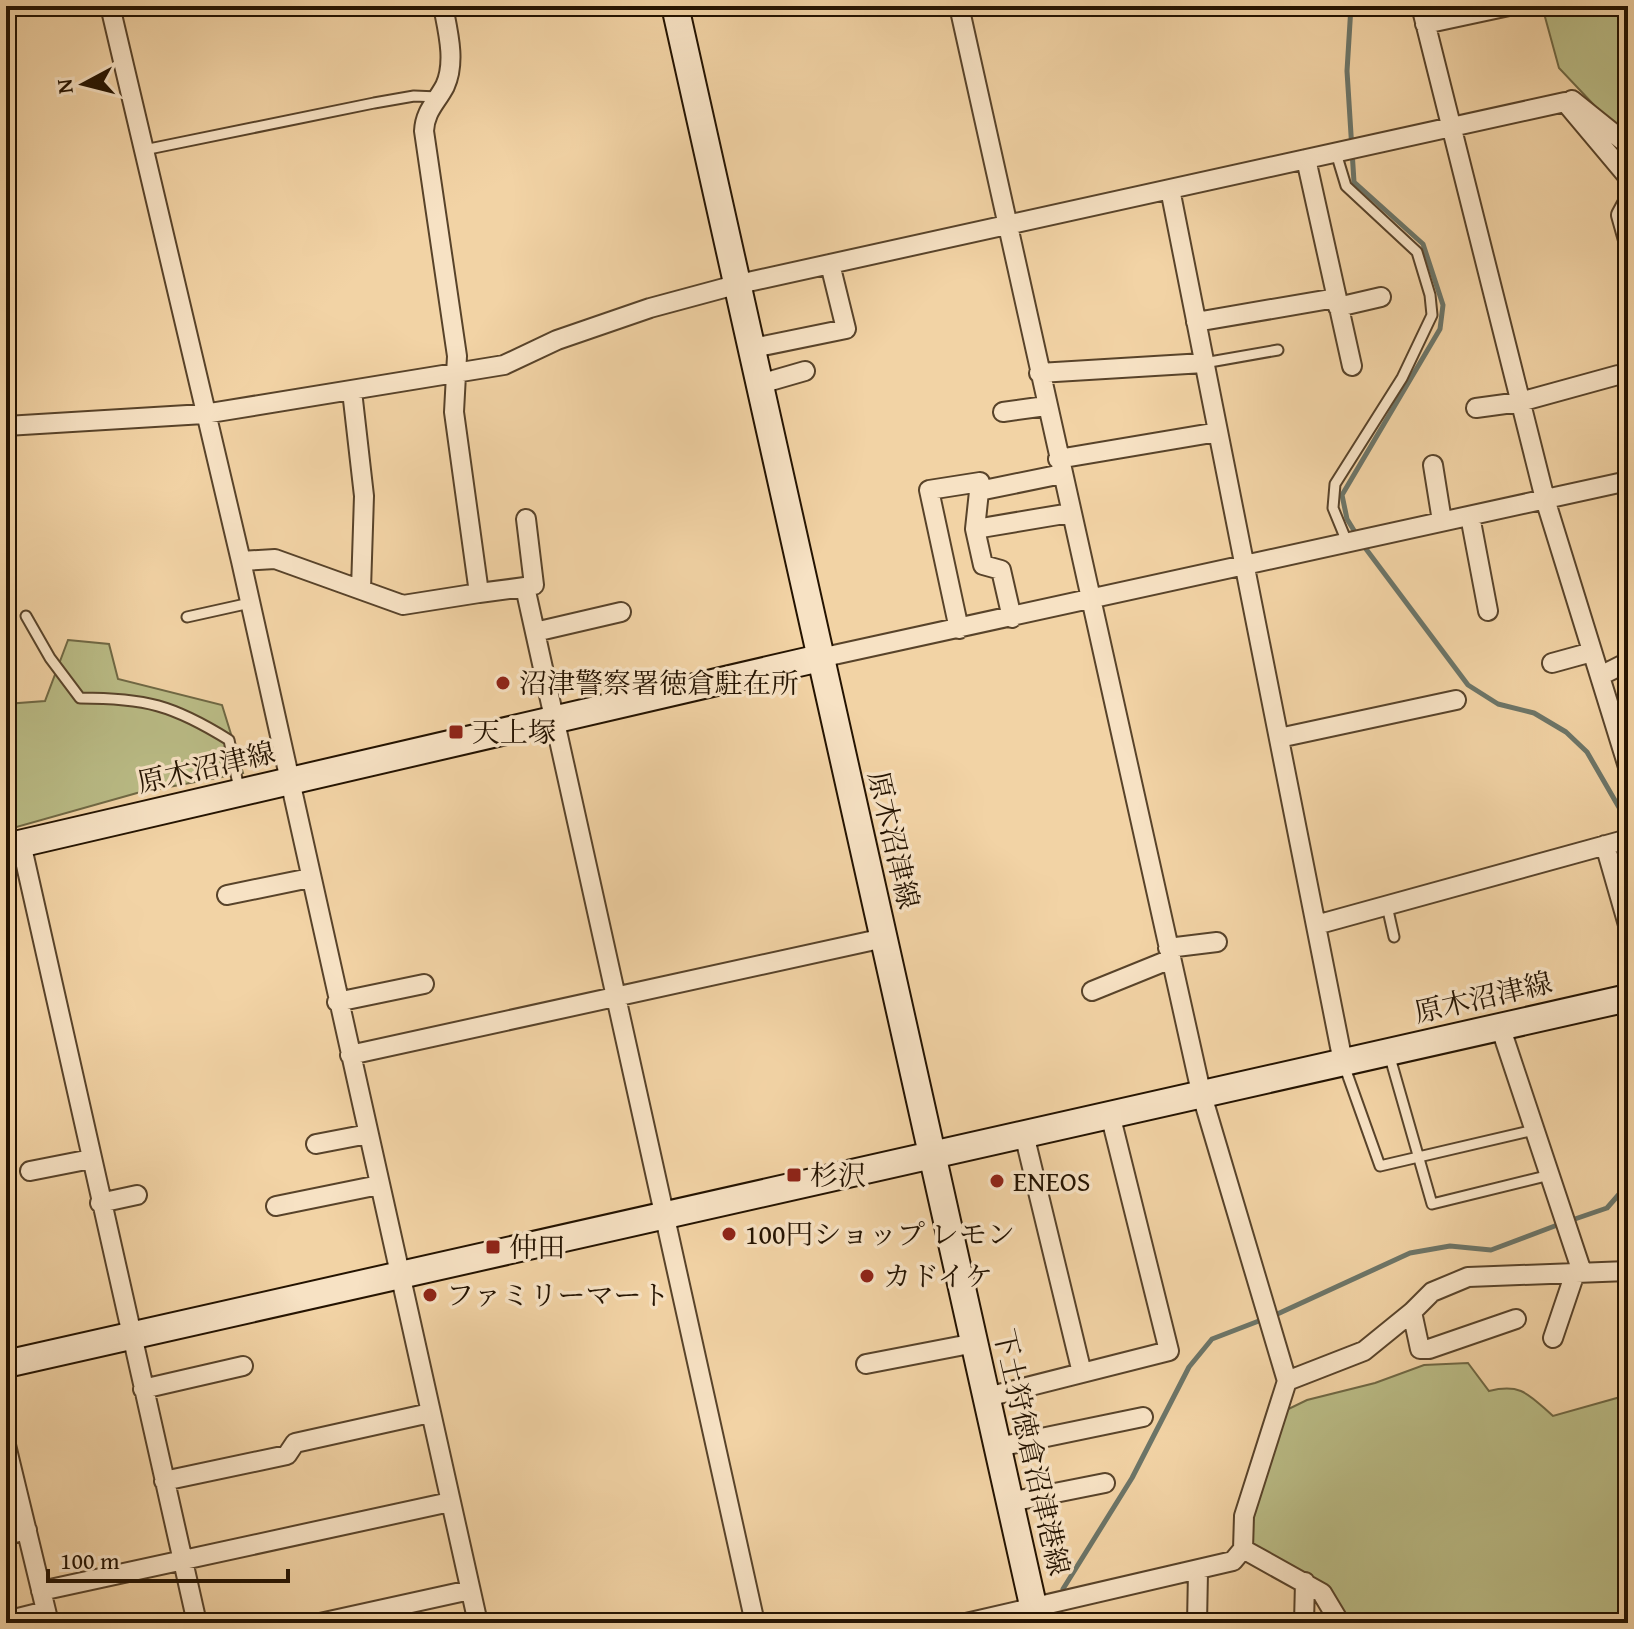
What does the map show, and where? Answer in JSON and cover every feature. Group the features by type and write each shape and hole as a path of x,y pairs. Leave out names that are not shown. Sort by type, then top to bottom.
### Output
{"main road":[{"path":"675,6 820,658"},
{"name":"原木沼津線","path":"13,845 820,658 933,1155 1628,998"},
{"path":"6,1364 933,1155"},
{"name":"下土狩徳倉沼津港線","path":"933,1155 1035,1615"}],"street":[{"path":"110,6 241,561 478,1623"},
{"path":"443,6 451,66 438,97 425,116 424,131 455,340 454,412 479,593"},
{"path":"959,6 1005,226 1201,1092 1287,1381 1244,1516 1243,1549 1233,1561 1035,1615 966,1623"},
{"path":"1509,6 1423,15 1545,499 1628,767"},
{"path":"6,426 204,414 504,365 557,340 739,284 1450,130 1574,100 1628,145"},
{"path":"1565,102 1628,177"},
{"path":"1306,159 1352,366"},
{"path":"1170,189 1343,1062"},
{"path":"1628,202 1621,215 1628,240"},
{"path":"753,348 846,329 830,264"},
{"path":"1196,322 1381,297"},
{"path":"1039,373 1204,363"},
{"path":"760,384 805,371"},
{"path":"1476,408 1520,402 1618,375"},
{"path":"352,391 364,496 361,589"},
{"path":"1003,412 1046,406"},
{"path":"979,491 1060,467 1218,432"},
{"path":"1433,465 1442,521"},
{"path":"820,658 1090,602 1628,481"},
{"path":"959,629 929,490 980,482 975,529 983,565 1001,570 1012,618"},
{"path":"975,529 1070,513"},
{"path":"1470,516 1488,611"},
{"path":"241,561 275,559 403,605 521,588 534,585 526,519"},
{"path":"521,588 525,587 755,1623"},
{"path":"535,632 621,612"},
{"path":"1552,663 1592,652"},
{"path":"1600,676 1628,662"},
{"path":"1279,738 1456,700"},
{"path":"1316,925 1628,839"},
{"path":"13,845 91,1159 197,1623"},
{"path":"1605,845 1628,925"},
{"path":"227,895 310,878"},
{"path":"350,1055 884,938"},
{"path":"1092,991 1170,954 1217,942"},
{"path":"337,1002 424,984"},
{"path":"1500,1026 1579,1273 1553,1338"},
{"path":"987,1397 1169,1351 1110,1114"},
{"path":"316,1144 368,1134"},
{"path":"1024,1134 1082,1373"},
{"path":"30,1171 91,1159"},
{"path":"276,1206 379,1185"},
{"path":"100,1203 137,1195"},
{"path":"1287,1381 1364,1351 1432,1292 1468,1277 1579,1273 1626,1275"},
{"path":"1412,1312 1420,1349 1429,1349 1516,1319"},
{"path":"866,1364 975,1343"},
{"path":"143,1389 243,1366"},
{"path":"164,1481 287,1455 295,1443 430,1413"},
{"path":"998,1447 1143,1417"},
{"path":"6,1449 48,1617 6,1621"},
{"path":"1010,1502 1105,1483"},
{"path":"41,1591 450,1502"},
{"path":"6,1535 27,1530"},
{"path":"1243,1549 1322,1593 1340,1623"},
{"path":"1197,1623 1198,1572"},
{"path":"1304,1623 1305,1582"},
{"path":"320,1623 470,1590"}],"lane":[{"path":"144,150 387,101 438,97"},
{"path":"1339,152 1346,186 1417,252 1430,295 1432,315 1402,378 1335,484 1333,508 1349,542"},
{"path":"1204,363 1278,350"},
{"path":"187,617 250,603"},
{"path":"26,616 50,658 80,698 133,698 187,713 229,740 240,793"},
{"path":"1387,906 1394,937"},
{"path":"1388,1051 1432,1204 1550,1175"},
{"path":"1343,1062 1380,1166 1534,1130"}],"green space":[{"path":"1542,6 1628,6 1628,141 1559,68"},
{"path":"68,640 109,644 118,679 222,705 243,773 137,793 6,830 6,704 45,701"},
{"path":"1468,1363 1489,1391 1517,1390 1531,1397 1553,1416 1624,1396 1628,1401 1628,1502 1622,1505 1622,1586 1628,1587 1628,1623 1349,1623 1340,1608 1317,1585 1290,1568 1243,1549 1276,1415 1307,1400 1375,1383 1424,1365"}],"waterway":[{"path":"1351,6 1347,71 1354,182 1423,244 1443,305 1440,329 1342,495 1347,519 1358,537"},
{"path":"1363,545 1468,685 1498,704 1534,713 1566,732 1587,752 1628,823"},
{"path":"1569,1221 1607,1208 1628,1184"},
{"path":"1273,1316 1410,1253 1450,1246 1491,1250 1560,1224"},
{"path":"1063,1589 1132,1478 1189,1367 1212,1339 1264,1319"}],"place":[{"name":"沼津警察署徳倉駐在所","path":"503,683"},
{"name":"天上塚","path":"456,732"},
{"name":"杉沢","path":"794,1175"},
{"name":"ENEOS","path":"997,1181"},
{"name":"100円ショップ レモン","path":"729,1234"},
{"name":"仲田","path":"493,1247"},
{"name":"カドイケ","path":"867,1276"},
{"name":"ファミリーマート","path":"430,1295"}]}
